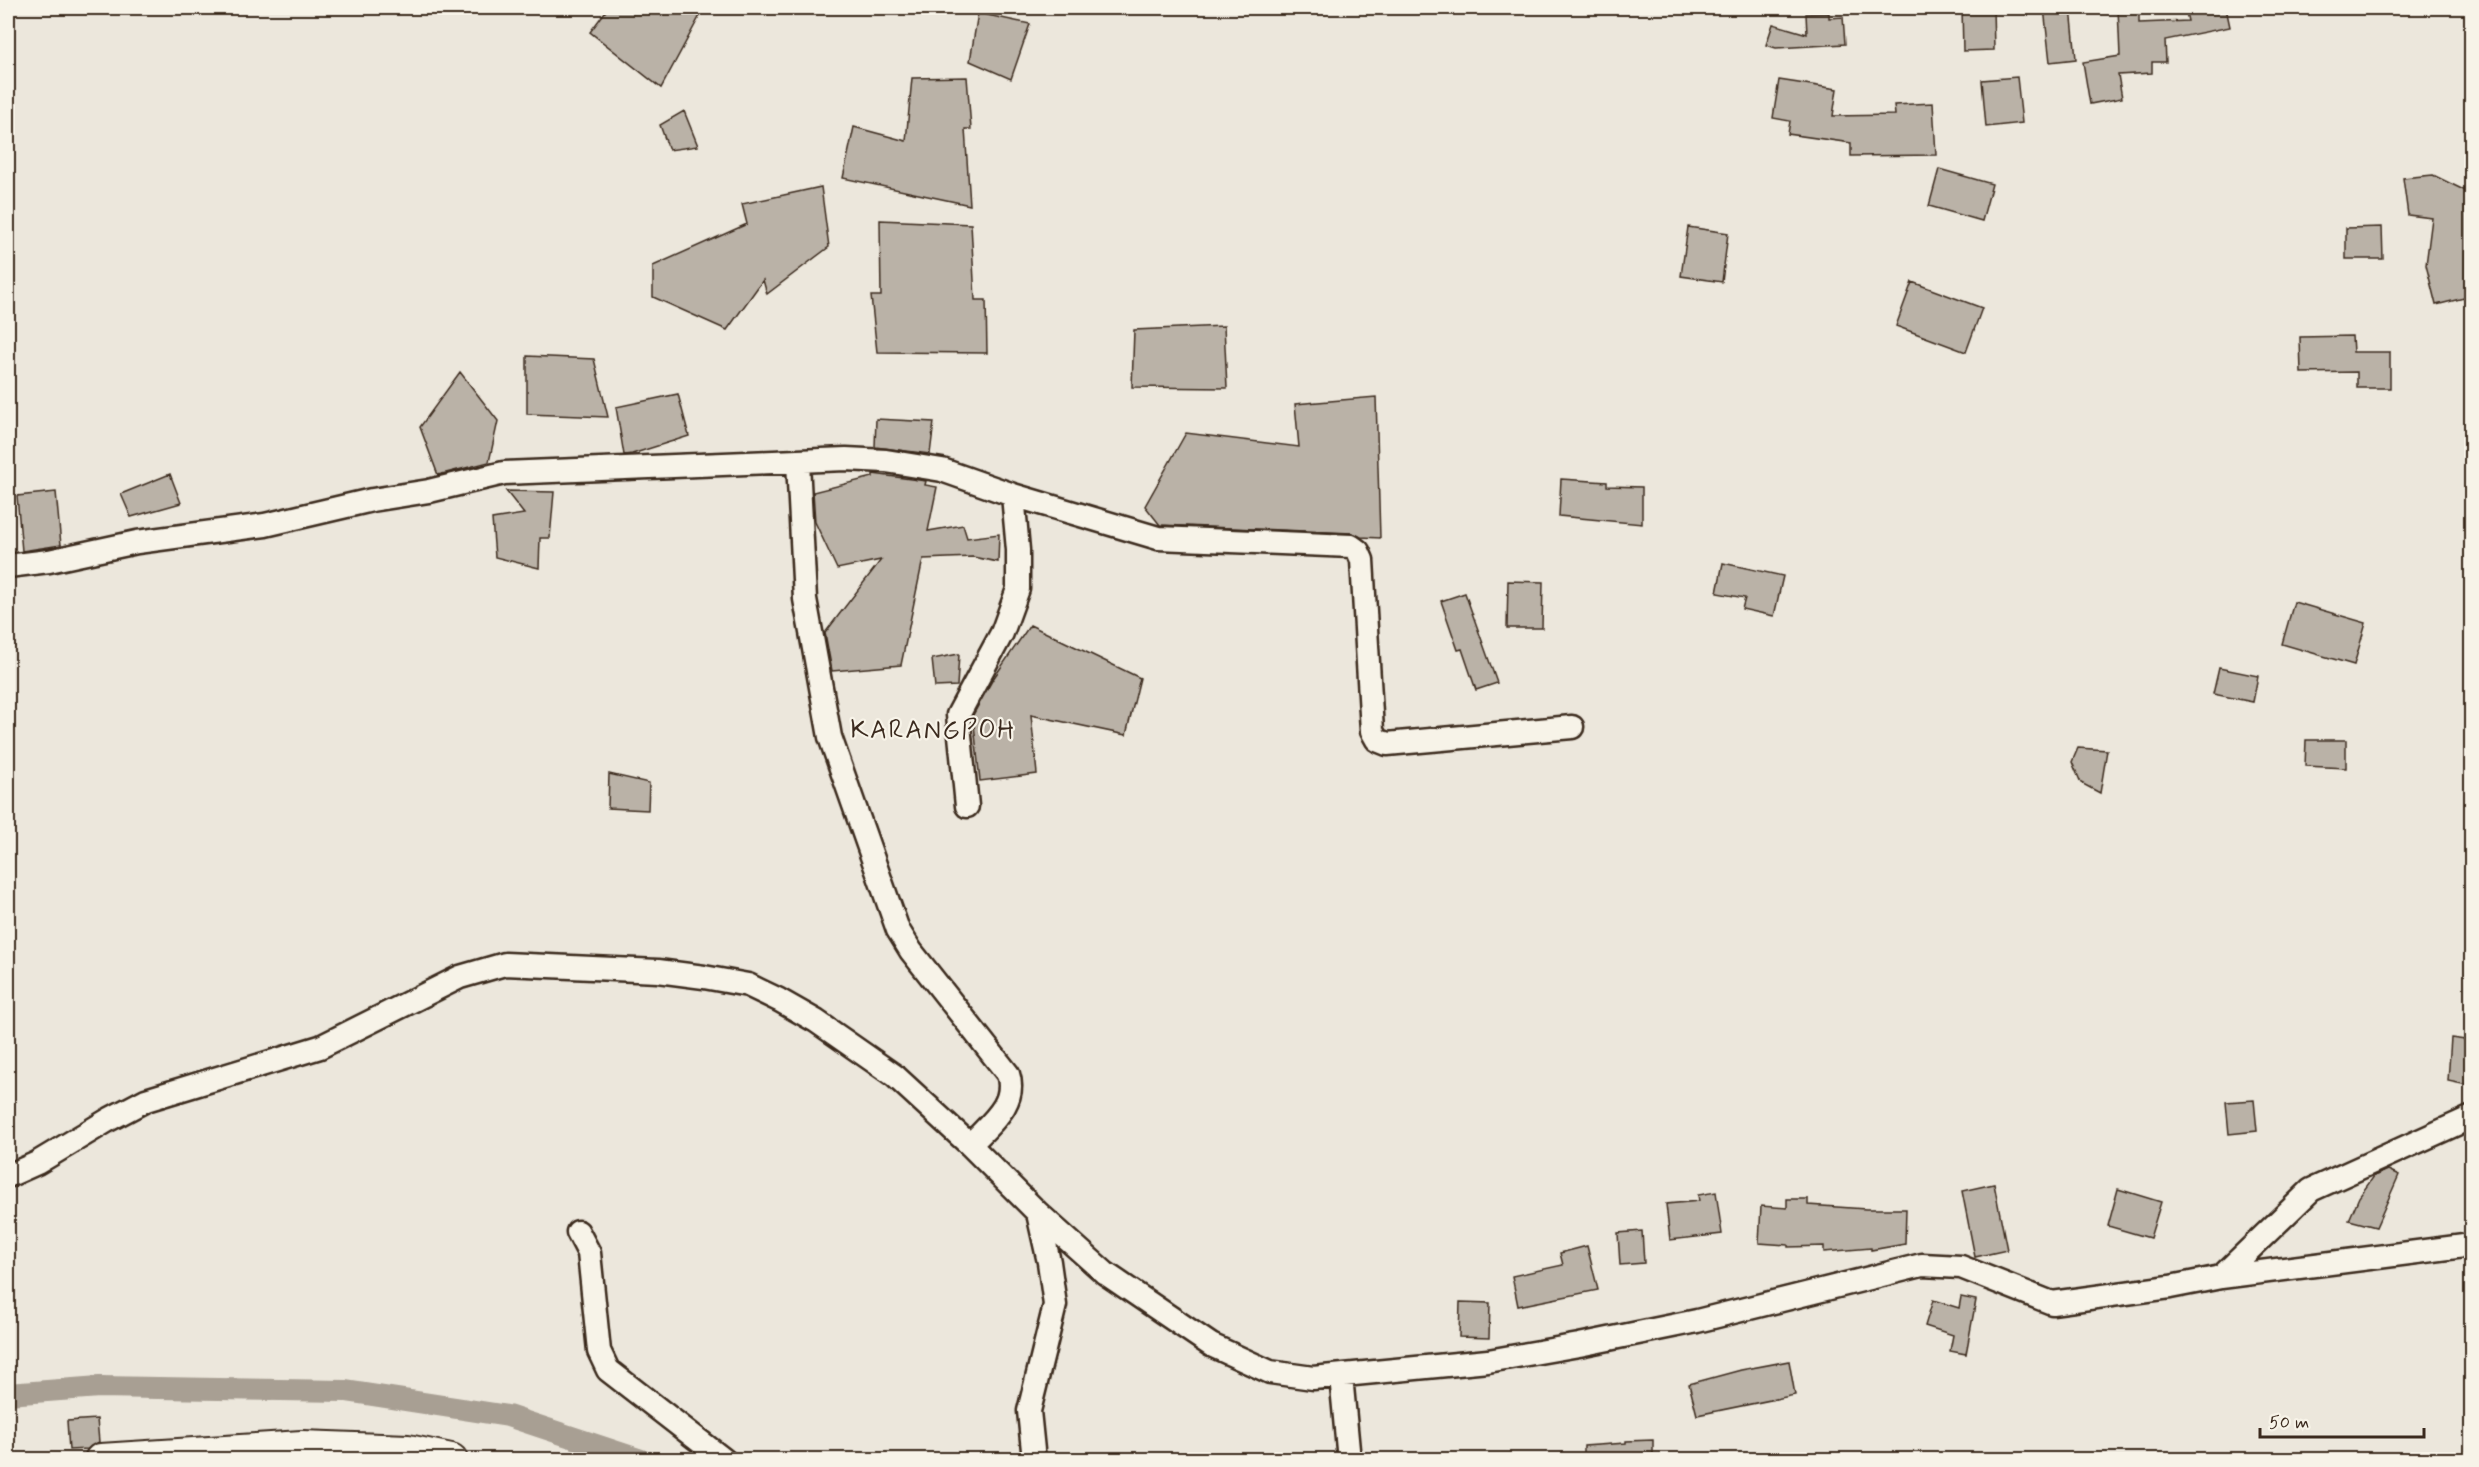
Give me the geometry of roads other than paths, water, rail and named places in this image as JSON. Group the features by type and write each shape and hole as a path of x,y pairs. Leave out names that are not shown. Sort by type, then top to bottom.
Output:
{"main road":[{"path":"101,1460 302,1447 408,1451 452,1460"}],"street":[{"path":"8,566 49,561 137,542 265,525 504,473 846,459 886,461 942,470 1013,495 1158,538 1351,546 1358,551 1362,560 1372,731 1377,740 1387,744 1572,727"},
{"path":"798,462 805,598 830,737 897,930 1008,1074 1010,1081 1008,1103 970,1145"},
{"path":"968,806 958,715 1003,632 1018,589 1018,550 1013,495"},
{"path":"8,1176 37,1163 146,1100 320,1047 460,977 505,964 658,971 748,985 779,1000 816,1022 895,1076 970,1145 1038,1213 1105,1273 1211,1345 1270,1372 1313,1378 1488,1361 1697,1321 1922,1265 1961,1267 2043,1301 2062,1303 2221,1277 2472,1245"},
{"path":"2221,1277 2311,1190 2472,1117"},
{"path":"1034,1460 1029,1411 1055,1305 1049,1262 1038,1213"},
{"path":"578,1232 589,1253 599,1351 604,1364 608,1370 724,1460"},
{"path":"1341,1376 1349,1460"}],"waterway":[{"path":"8,1394 99,1387 346,1391 508,1416 641,1460"}],"district":[{"name":"KARANGPOH","path":"933,729"}]}
